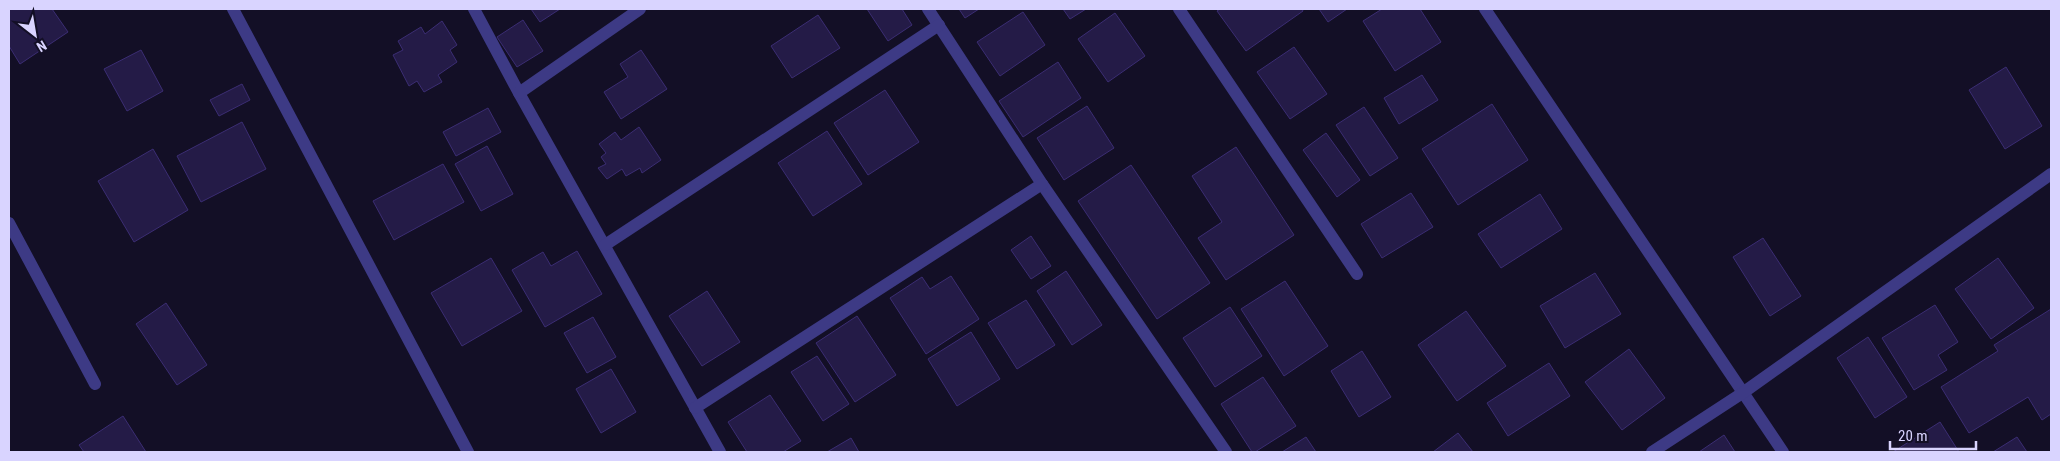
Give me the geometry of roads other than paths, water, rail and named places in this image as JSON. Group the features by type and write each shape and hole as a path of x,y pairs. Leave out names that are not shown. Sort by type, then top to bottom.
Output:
{"street":[{"path":"233,9 468,452"},
{"path":"474,9 720,452"},
{"path":"519,93 640,9"},
{"path":"928,9 1042,184 1226,452"},
{"path":"1179,9 1357,274"},
{"path":"1485,9 1783,452"},
{"path":"605,245 939,26"},
{"path":"1652,452 1744,392 2051,174"},
{"path":"695,408 1042,184"},
{"path":"9,223 95,384"}]}
